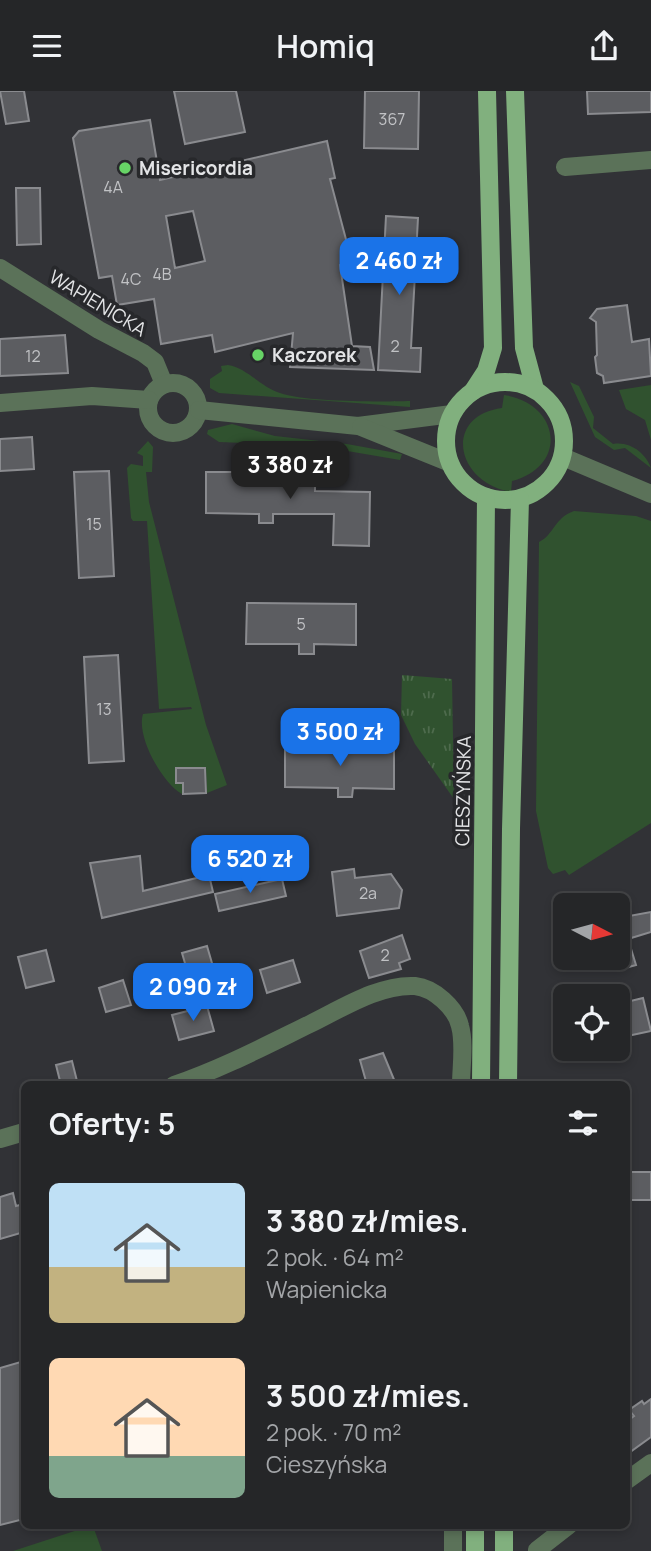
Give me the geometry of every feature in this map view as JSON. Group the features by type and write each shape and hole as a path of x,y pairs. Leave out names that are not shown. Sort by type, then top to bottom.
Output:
{"main road":[{"path":"473,391 504,381 535,389 558,411 565,442 563,457 554,476 539,490 520,499 486,498 459,478 450,463 446,433 452,414 473,391 486,371 493,348 487,91"},
{"path":"515,91 524,348 535,389"},
{"name":"CIESZYŃSKA","path":"481,1081 486,498"},
{"path":"508,1081 511,829 520,499"},
{"path":"475,1529 475,1551"},
{"path":"504,1529 504,1551"}],"street":[{"path":"565,167 651,160"},
{"name":"WAPIENICKA","path":"0,268 99,330 143,353 155,362 164,384"},
{"path":"181,383 189,387 198,401 199,409 192,425 185,431 171,433 159,429 151,420 149,400 164,384 181,383"},
{"path":"0,403 92,396 149,400"},
{"path":"199,409 358,426 452,414"},
{"path":"358,426 450,463"},
{"path":"563,457 651,494"},
{"path":"185,1081 227,1065 363,999 397,987 416,986 431,991 453,1010 460,1026 461,1081"},
{"path":"0,1139 21,1133"},
{"path":"630,1479 651,1463"},
{"path":"453,1529 453,1551"},
{"path":"537,1550 564,1529"}],"green space":[{"path":"228,365 273,390 292,396 344,401 410,401 410,407 219,393 210,388 210,379 222,371 221,366"},
{"path":"570,382 579,386 594,417 593,428 613,444 626,445 637,450 651,468 625,448 614,450 595,437"},
{"path":"651,385 651,440 645,420 626,409 619,390"},
{"path":"504,395 523,400 537,410 546,422 550,435 549,449 543,462 531,473 512,481 511,492 492,486 478,476 468,463 463,449 464,435 471,423 483,413 502,408"},
{"path":"232,424 275,436 347,444 402,454 400,460 318,446 219,442 207,434 208,430"},
{"path":"148,441 153,447 152,472 146,472 149,502 206,725 227,785 207,793 206,767 175,768 175,784 182,784 182,794 174,788 152,758 143,734 143,714 192,709 159,709 147,521 133,521 131,518 127,468 131,464 143,466 143,456 137,453"},
{"path":"574,511 636,516 651,521 651,823 569,875 565,870 553,874 548,868 536,811 539,542 562,518"},
{"path":"402,675 452,679 454,799 415,744 401,715"},
{"path":"81,1529 94,1529 102,1551 13,1551"}],"building":[{"path":"0,91 24,91 29,121 6,124"},
{"path":"174,91 236,91 245,132 185,144"},
{"path":"365,91 419,91 418,149 364,148"},
{"path":"587,91 651,91 651,112 588,114"},
{"path":"150,120 160,180 327,141 335,178 330,179 352,262 340,265 352,346 370,347 374,370 290,367 293,333 215,352 212,335 161,344 154,299 117,305 112,276 99,278 73,138 79,131","holes":["193,211 205,261 175,268 166,216"]},
{"path":"16,188 40,188 41,244 17,245"},
{"path":"386,216 418,218 411,348 421,348 420,372 378,370"},
{"path":"627,305 632,342 649,339 651,376 604,383 603,376 597,373 596,322 590,318 597,309"},
{"path":"65,335 68,373 0,376 0,339"},
{"path":"32,437 34,469 0,471 0,439"},
{"path":"109,471 114,576 79,578 74,472"},
{"path":"206,472 315,472 315,491 370,492 369,546 333,545 334,514 273,514 273,523 259,523 259,514 206,513"},
{"path":"247,603 356,604 356,645 314,644 314,654 299,654 299,644 246,644"},
{"path":"118,655 124,761 89,763 84,657"},
{"path":"285,746 394,747 394,789 353,788 352,797 338,797 338,788 285,787"},
{"path":"176,768 205,768 206,793 183,794 183,783 176,783"},
{"path":"140,856 143,891 209,875 213,892 102,918 90,863"},
{"path":"354,869 355,878 391,874 402,890 399,908 337,916 332,872"},
{"path":"282,879 286,896 219,911 215,894"},
{"path":"651,912 651,932 630,938 630,916"},
{"path":"402,935 410,959 399,963 401,969 369,978 360,951"},
{"path":"207,946 214,970 189,977 182,953"},
{"path":"630,946 636,965 630,967"},
{"path":"46,950 54,981 26,988 18,957"},
{"path":"293,960 300,982 267,993 260,970"},
{"path":"123,980 131,1005 106,1012 99,988"},
{"path":"643,998 651,1031 630,1035 630,1001"},
{"path":"207,1006 214,1031 179,1040 172,1015"},
{"path":"383,1053 395,1081 366,1081 360,1060"},
{"path":"72,1061 77,1081 60,1081 56,1065"},
{"path":"630,1172 651,1172 651,1200 630,1200"},
{"path":"13,1193 16,1206 21,1205 21,1233 0,1239 0,1197"},
{"path":"21,1362 21,1520 0,1525 0,1368"},
{"path":"651,1399 651,1437 630,1452 630,1419 634,1416 630,1409 642,1401 644,1404"}],"place":[{"name":"Misericordia","path":"125,168"},
{"name":"Kaczorek","path":"258,355"}]}
